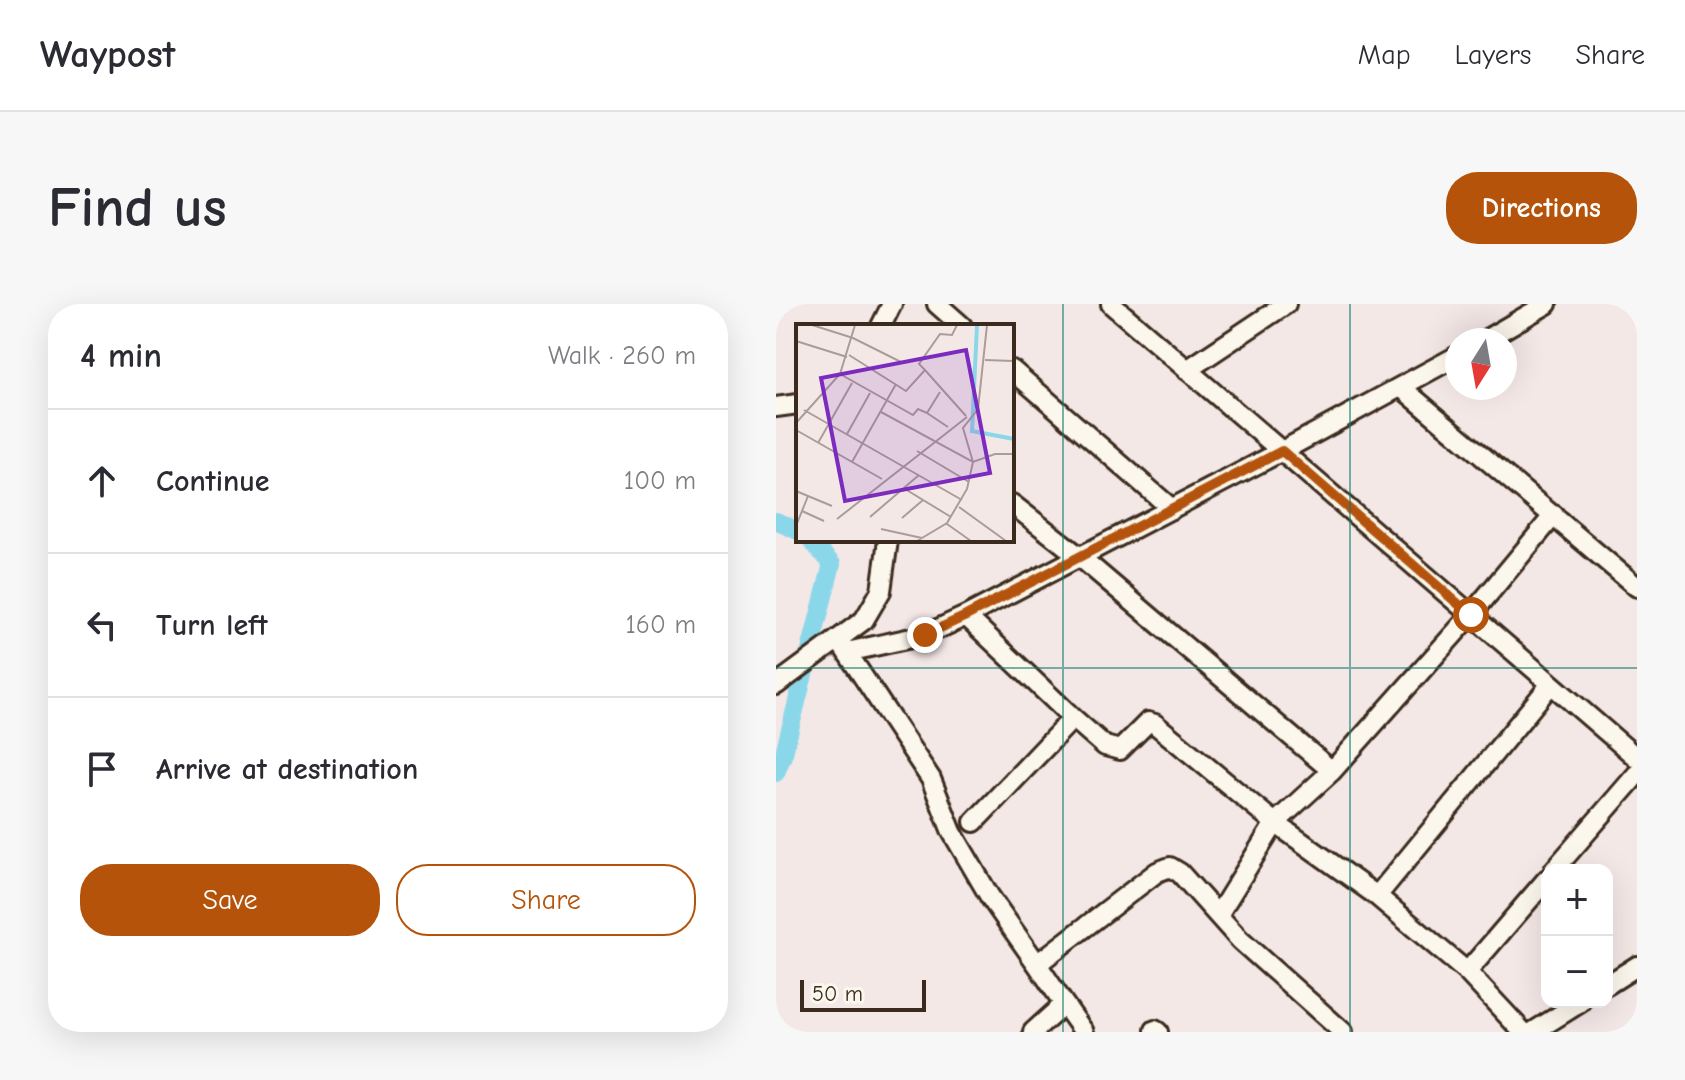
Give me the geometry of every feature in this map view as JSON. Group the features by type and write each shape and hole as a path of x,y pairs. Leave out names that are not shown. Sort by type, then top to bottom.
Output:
{"street":[{"path":"882,324 892,304"},
{"path":"937,304 960,324"},
{"path":"1111,304 1637,758"},
{"path":"1506,328 1547,304"},
{"path":"1187,370 1281,305"},
{"path":"842,645 925,635 966,616 1445,363"},
{"path":"1014,372 1172,509"},
{"path":"1402,388 1637,587"},
{"path":"776,407 796,404"},
{"path":"1014,506 1080,557 1332,771"},
{"path":"1218,915 1275,823 1332,771 1471,615 1554,515"},
{"path":"776,684 842,645 864,620 881,591 888,542"},
{"path":"966,616 1105,746 1120,750 1143,725 1148,722 1155,724 1275,823 1377,896 1467,972 1523,1032"},
{"path":"842,645 931,779 952,832 990,897 1084,1032"},
{"path":"1377,896 1551,684"},
{"path":"974,822 1073,718"},
{"path":"1559,864 1637,774"},
{"path":"1037,964 1157,872 1170,867 1180,873 1240,940 1343,1032"},
{"path":"1467,972 1541,886"},
{"path":"1613,981 1637,966"},
{"path":"1033,1032 1064,1004"},
{"path":"1533,1032 1571,1008"}],"waterway":[{"path":"776,521 796,530"},
{"path":"776,773 784,753 832,564 812,542"}],"route":[{"path":"925,635 1282,451 1471,615"}]}
